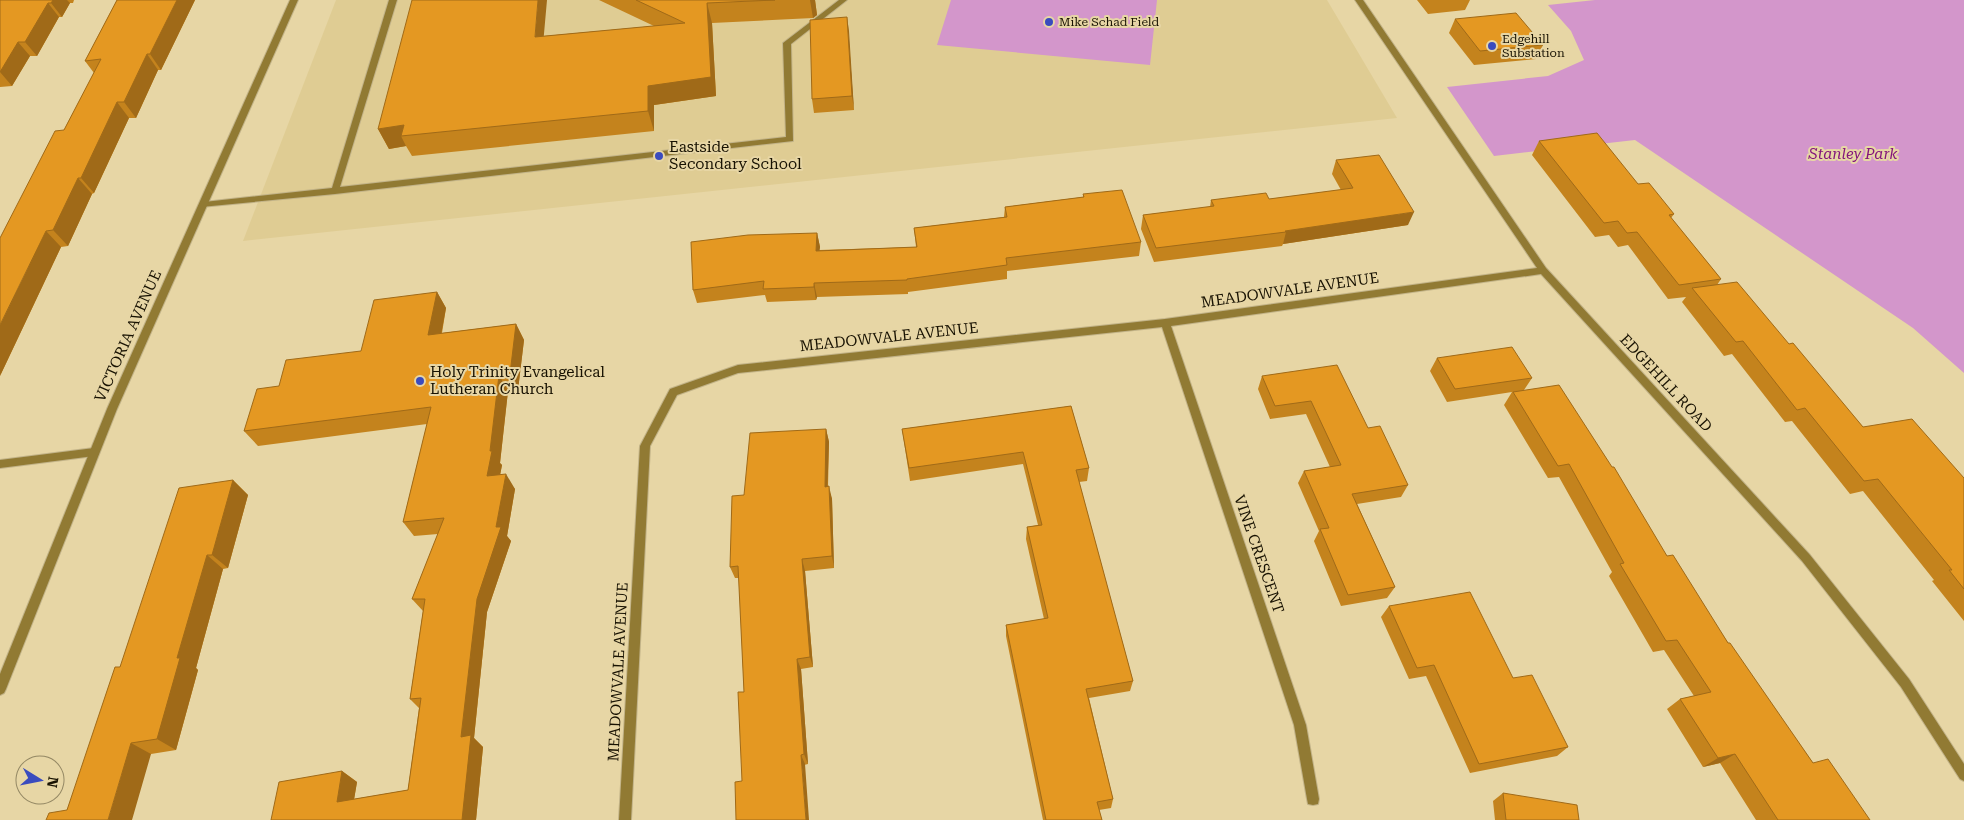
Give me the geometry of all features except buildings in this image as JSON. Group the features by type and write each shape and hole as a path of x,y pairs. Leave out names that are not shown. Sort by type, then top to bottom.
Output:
{"street":[{"name":"VICTORIA AVENUE","path":"0,689 94,452 294,0"},
{"path":"335,190 394,0"},
{"path":"204,205 790,139 787,43 842,0"},
{"name":"EDGEHILL ROAD","path":"1359,0 1543,270 1806,558 1906,682 1964,775"},
{"name":"MEADOWVALE AVENUE","path":"625,820 645,446 673,392 738,369 1165,323 1543,270"},
{"name":"VINE CRESCENT","path":"1165,323 1300,725 1313,799"},
{"path":"0,464 94,452"}],"shaded area":[{"name":"Eastside Secondary School","path":"336,0 1327,0 1397,118 243,241"}],"green space":[{"name":"Mike Schad Field","path":"951,0 1157,0 1150,65 937,45"},
{"name":"Stanley Park","path":"1595,0 1964,0 1964,373 1913,328 1635,140 1494,156 1447,87 1548,76 1584,60 1571,31 1548,5"}],"place":[{"name":"Mike Schad Field","path":"1049,22"},
{"name":"Edgehill Substation","path":"1492,46"},
{"name":"Eastside Secondary School","path":"659,156"},
{"name":"Holy Trinity Evangelical Lutheran Church","path":"420,381"}]}
